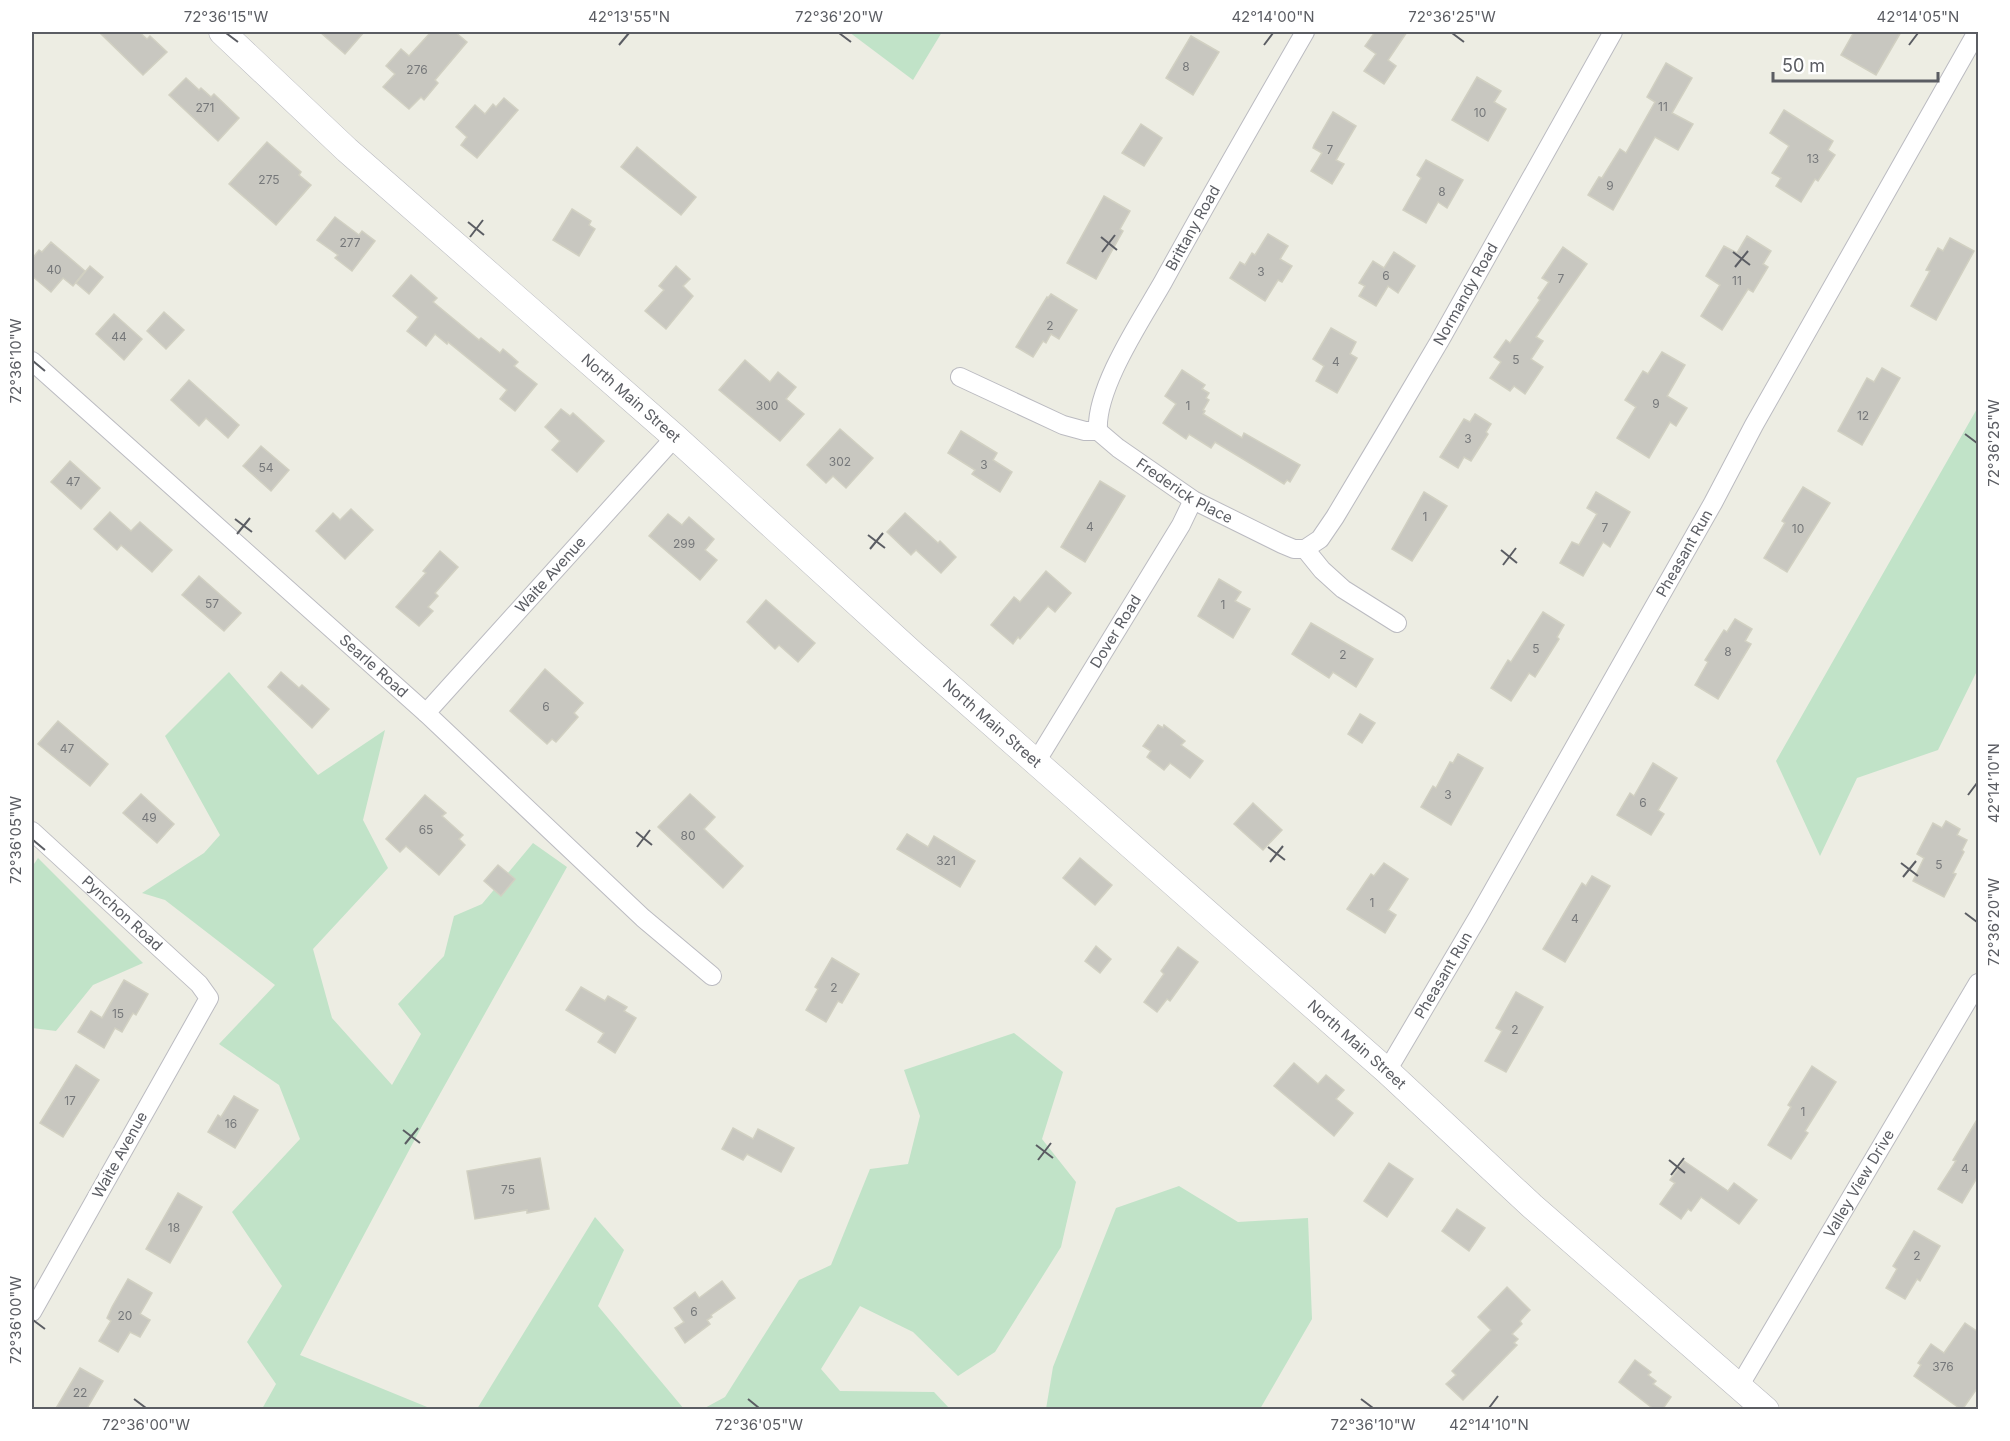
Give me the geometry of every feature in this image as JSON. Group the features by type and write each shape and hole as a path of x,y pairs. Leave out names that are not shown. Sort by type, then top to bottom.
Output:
{"street":[{"name":"North Main Street","path":"222,32 347,150 675,437 913,654 1387,1071 1532,1206 1766,1410"},
{"name":"Brittany Road","path":"1098,431 1097,420 1118,364 1220,178 1305,32"},
{"name":"Normandy Road","path":"1305,549 1320,539 1335,517 1397,414 1613,32"},
{"name":"Pheasant Run","path":"1387,1071 1478,917 1977,32"},
{"name":"Searle Road","path":"32,361 426,714 643,918 712,976"},
{"path":"960,377 1063,425 1085,431 1098,431"},
{"name":"Frederick Place","path":"1098,431 1118,448 1193,500 1282,544 1294,549 1305,549"},
{"name":"Waite Avenue","path":"426,714 675,437"},
{"name":"Dover Road","path":"1036,762 1193,500"},
{"path":"1305,549 1322,570 1343,589 1397,623"},
{"name":"Pynchon Road","path":"32,831 199,984 209,998"},
{"name":"Valley View Drive","path":"1740,1386 1978,983"},
{"name":"Waite Avenue","path":"32,1312 209,998"}],"green space":[{"path":"849,32 942,32 913,80"},
{"path":"1978,407 1978,669 1938,750 1857,778 1820,856 1776,761"},
{"path":"229,672 318,775 385,730 363,820 388,868 313,949 332,1018 392,1085 421,1034 398,1004 444,956 454,916 482,904 533,843 567,867 422,1126 300,1355 432,1409 262,1409 276,1384 247,1342 282,1286 232,1212 300,1139 279,1085 219,1044 275,985 165,900 142,893 204,853 220,835 165,736"},
{"path":"38,858 143,963 93,985 56,1031 32,1028 32,867"},
{"path":"1014,1033 1063,1072 1042,1139 1076,1182 1061,1247 995,1352 958,1376 913,1332 860,1306 821,1369 840,1391 934,1392 950,1409 703,1409 725,1397 799,1280 831,1265 870,1169 908,1164 920,1116 904,1070"},
{"path":"1179,1186 1238,1222 1308,1218 1312,1319 1260,1409 1046,1409 1053,1367 1116,1208"},
{"path":"595,1217 624,1250 598,1306 684,1409 477,1409"}],"building":[{"path":"99,32 139,32 147,39 150,36 167,52 143,75"},
{"path":"320,32 364,32 345,54"},
{"path":"431,32 455,32 467,42 435,80 438,83 424,100 421,97 409,109 383,87 395,74 386,66 401,49 409,56"},
{"path":"1375,32 1407,32 1388,60 1396,66 1384,84 1364,71 1376,54 1365,46"},
{"path":"1854,32 1901,32 1876,75 1841,55"},
{"path":"1191,36 1219,52 1193,95 1166,78"},
{"path":"1666,63 1692,78 1672,113 1693,124 1678,150 1655,137 1613,210 1588,195 1620,149 1626,153 1655,102 1647,97"},
{"path":"1477,77 1501,91 1494,102 1506,109 1488,141 1452,120"},
{"path":"186,78 211,97 214,94 239,118 218,141 169,95"},
{"path":"504,98 518,110 477,158 461,145 467,137 456,127 475,105 485,114 493,104 496,107"},
{"path":"1784,110 1833,141 1828,150 1835,155 1818,181 1815,179 1801,202 1776,186 1781,178 1772,173 1789,146 1770,133"},
{"path":"1333,112 1356,126 1336,160 1344,164 1332,184 1311,171 1322,153 1313,148 1314,145"},
{"path":"1141,124 1162,138 1144,166 1122,153"},
{"path":"267,142 301,172 299,175 311,185 276,225 229,184"},
{"path":"637,147 696,197 681,215 621,167"},
{"path":"1426,160 1463,180 1447,208 1438,202 1426,223 1403,210 1421,178 1417,175"},
{"path":"1104,196 1130,211 1120,229 1123,231 1096,279 1067,263"},
{"path":"572,209 591,221 589,225 595,229 579,256 553,240"},
{"path":"335,217 359,235 362,231 375,241 352,271 335,258 338,255 317,240"},
{"path":"1268,234 1288,246 1280,259 1292,266 1282,282 1278,280 1265,301 1230,278 1240,262 1245,265 1252,253 1255,255"},
{"path":"1747,236 1771,251 1763,264 1768,267 1753,292 1748,289 1722,330 1701,316 1720,285 1706,276 1724,246 1737,253"},
{"path":"1950,238 1974,251 1936,320 1911,306 1930,271 1926,270 1938,248 1943,251"},
{"path":"51,242 85,271 73,286 63,278 51,292 32,276 32,259 39,250 42,252"},
{"path":"1563,247 1587,264 1536,337 1543,341 1531,359 1543,367 1525,394 1514,386 1510,391 1490,378 1501,362 1494,357 1506,340 1510,343 1540,300 1538,298 1549,282 1542,278"},
{"path":"1394,252 1415,266 1398,293 1388,286 1376,306 1359,296 1365,286 1359,283 1373,261 1384,268"},
{"path":"90,266 103,277 89,294 76,283"},
{"path":"676,266 690,279 683,286 693,296 666,329 645,311 664,290 659,286"},
{"path":"411,275 437,298 433,302 479,340 481,338 500,353 503,349 518,362 514,366 537,384 515,411 500,399 507,390 448,342 447,344 435,334 426,346 407,331 418,317 393,296"},
{"path":"1051,294 1077,310 1059,339 1051,334 1046,343 1043,341 1033,357 1016,347"},
{"path":"164,312 184,330 166,349 147,331"},
{"path":"114,314 142,339 124,360 96,334"},
{"path":"1331,328 1356,342 1350,354 1357,358 1337,393 1316,381 1324,366 1313,359"},
{"path":"1662,352 1685,365 1667,396 1687,408 1676,426 1670,422 1649,458 1617,438 1636,407 1625,400 1643,371 1648,374"},
{"path":"745,360 770,382 778,372 796,387 786,399 804,414 780,441 719,390"},
{"path":"1882,368 1900,378 1862,445 1838,431 1867,378 1874,382"},
{"path":"1182,370 1205,385 1202,389 1209,393 1206,398 1209,400 1203,414 1242,438 1244,433 1300,465 1290,482 1287,480 1284,484 1215,442 1211,448 1189,434 1186,439 1163,423 1176,404 1165,396"},
{"path":"189,380 239,425 228,438 206,418 199,426 171,400"},
{"path":"561,409 570,416 573,413 604,441 577,472 552,450 560,441 545,427"},
{"path":"1475,414 1491,424 1486,432 1488,434 1471,461 1464,457 1458,468 1440,457 1464,419 1470,422"},
{"path":"840,429 873,458 846,488 833,476 826,483 807,465"},
{"path":"961,431 997,453 993,460 1012,472 1000,492 972,474 975,470 948,453"},
{"path":"261,446 289,470 271,491 243,466"},
{"path":"70,461 100,488 81,509 51,482"},
{"path":"1100,481 1125,496 1085,562 1061,547"},
{"path":"1803,487 1830,503 1787,572 1764,558 1785,523 1782,521"},
{"path":"1424,492 1447,506 1412,561 1392,549"},
{"path":"1596,492 1630,512 1610,547 1603,542 1583,576 1560,563 1572,542 1579,545 1597,514 1587,508"},
{"path":"351,509 373,530 345,559 316,531 333,513 340,520"},
{"path":"110,512 131,531 140,522 172,550 152,572 121,545 117,550 94,529"},
{"path":"905,513 956,557 941,573 916,550 911,555 887,532"},
{"path":"668,514 682,525 689,517 714,539 705,550 717,560 700,580 649,536"},
{"path":"440,551 458,567 435,593 438,596 428,607 433,611 419,626 396,607 426,573 423,571"},
{"path":"1046,571 1071,593 1055,612 1048,606 1013,644 991,625 1014,597 1020,602"},
{"path":"199,576 241,613 224,631 182,595"},
{"path":"1219,579 1241,592 1235,601 1250,609 1233,638 1198,616"},
{"path":"766,600 815,643 798,662 779,645 775,649 747,622"},
{"path":"1543,612 1564,625 1557,637 1559,639 1535,677 1529,673 1511,701 1491,688 1508,660 1511,662"},
{"path":"1735,619 1752,629 1745,641 1751,644 1718,699 1695,685 1708,662 1705,660 1724,630 1727,632"},
{"path":"1311,623 1373,659 1356,687 1333,672 1329,678 1292,654"},
{"path":"545,669 583,703 574,713 578,717 556,742 552,739 547,744 510,711"},
{"path":"281,672 299,688 302,685 329,709 312,728 268,687"},
{"path":"1360,714 1375,723 1362,743 1348,734"},
{"path":"58,721 108,764 90,786 38,744"},
{"path":"1158,725 1163,728 1164,725 1185,741 1181,745 1203,761 1190,778 1170,763 1164,770 1147,757 1151,751 1143,746"},
{"path":"1458,754 1483,768 1451,825 1421,807 1433,786 1436,788 1450,762 1453,763"},
{"path":"1653,763 1677,778 1658,810 1664,814 1651,835 1617,815 1630,793 1634,796"},
{"path":"141,794 174,824 157,843 123,813"},
{"path":"690,794 715,817 704,829 743,866 723,888 658,827"},
{"path":"425,795 446,813 442,816 463,835 459,839 465,845 439,875 406,846 400,852 386,839"},
{"path":"1253,803 1282,830 1263,850 1234,824"},
{"path":"1946,821 1960,829 1957,835 1967,840 1962,850 1964,852 1953,873 1956,874 1944,897 1913,881 1924,858 1917,854 1933,823 1942,828"},
{"path":"907,834 928,847 934,836 975,861 960,887 897,849"},
{"path":"1080,858 1112,885 1095,905 1063,878"},
{"path":"1384,863 1408,879 1388,910 1396,915 1385,933 1347,909 1371,874 1374,876"},
{"path":"498,865 515,879 501,896 484,881"},
{"path":"1592,876 1610,886 1565,962 1543,949 1582,883 1586,886"},
{"path":"1096,946 1111,959 1100,973 1085,961"},
{"path":"1178,947 1198,962 1170,1001 1167,999 1157,1012 1144,1002 1164,974 1161,971"},
{"path":"832,958 859,974 842,1003 838,1001 826,1022 806,1010 818,989 815,987"},
{"path":"124,980 148,994 136,1015 133,1013 122,1032 115,1028 104,1048 78,1032 91,1011 102,1018"},
{"path":"581,987 605,1001 608,996 627,1007 624,1011 636,1018 615,1053 598,1042 604,1033 566,1010"},
{"path":"1516,992 1543,1007 1506,1072 1485,1061 1502,1031 1496,1028"},
{"path":"1294,1063 1318,1084 1326,1075 1344,1090 1336,1099 1353,1113 1334,1136 1274,1086"},
{"path":"76,1065 99,1080 63,1137 40,1123"},
{"path":"1812,1066 1836,1082 1805,1131 1808,1133 1791,1159 1768,1145 1791,1107 1788,1105"},
{"path":"234,1096 258,1110 235,1148 208,1132 218,1115 221,1117"},
{"path":"1978,1118 1978,1176 1962,1203 1938,1189 1956,1161 1953,1160"},
{"path":"733,1128 753,1139 758,1129 794,1148 781,1172 747,1154 743,1160 722,1149"},
{"path":"540,1158 549,1209 527,1213 527,1210 475,1219 467,1171"},
{"path":"1684,1161 1728,1191 1734,1183 1757,1200 1739,1224 1701,1197 1691,1211 1688,1209 1681,1219 1660,1204 1675,1183 1670,1180"},
{"path":"1389,1163 1413,1179 1387,1217 1364,1201"},
{"path":"178,1193 202,1207 170,1263 146,1249"},
{"path":"1457,1209 1485,1228 1469,1251 1442,1231"},
{"path":"1914,1231 1940,1246 1920,1281 1917,1279 1905,1299 1886,1288 1897,1269 1893,1266"},
{"path":"128,1279 152,1293 140,1314 150,1320 140,1337 130,1332 118,1352 99,1341 111,1321 107,1318 112,1307"},
{"path":"722,1281 735,1298 711,1315 712,1317 707,1320 710,1324 685,1343 675,1328 684,1322 674,1308 695,1292 699,1298"},
{"path":"1507,1287 1530,1310 1520,1321 1522,1324 1512,1334 1518,1339 1514,1343 1517,1345 1463,1400 1446,1384 1456,1375 1452,1371 1491,1330 1478,1317"},
{"path":"1965,1323 1978,1332 1978,1387 1962,1410 1914,1376 1921,1365 1918,1363 1931,1344 1944,1353"},
{"path":"1635,1360 1651,1372 1648,1375 1656,1381 1653,1384 1671,1397 1662,1410 1655,1410 1619,1382"},
{"path":"80,1368 103,1381 86,1410 55,1410"}]}
